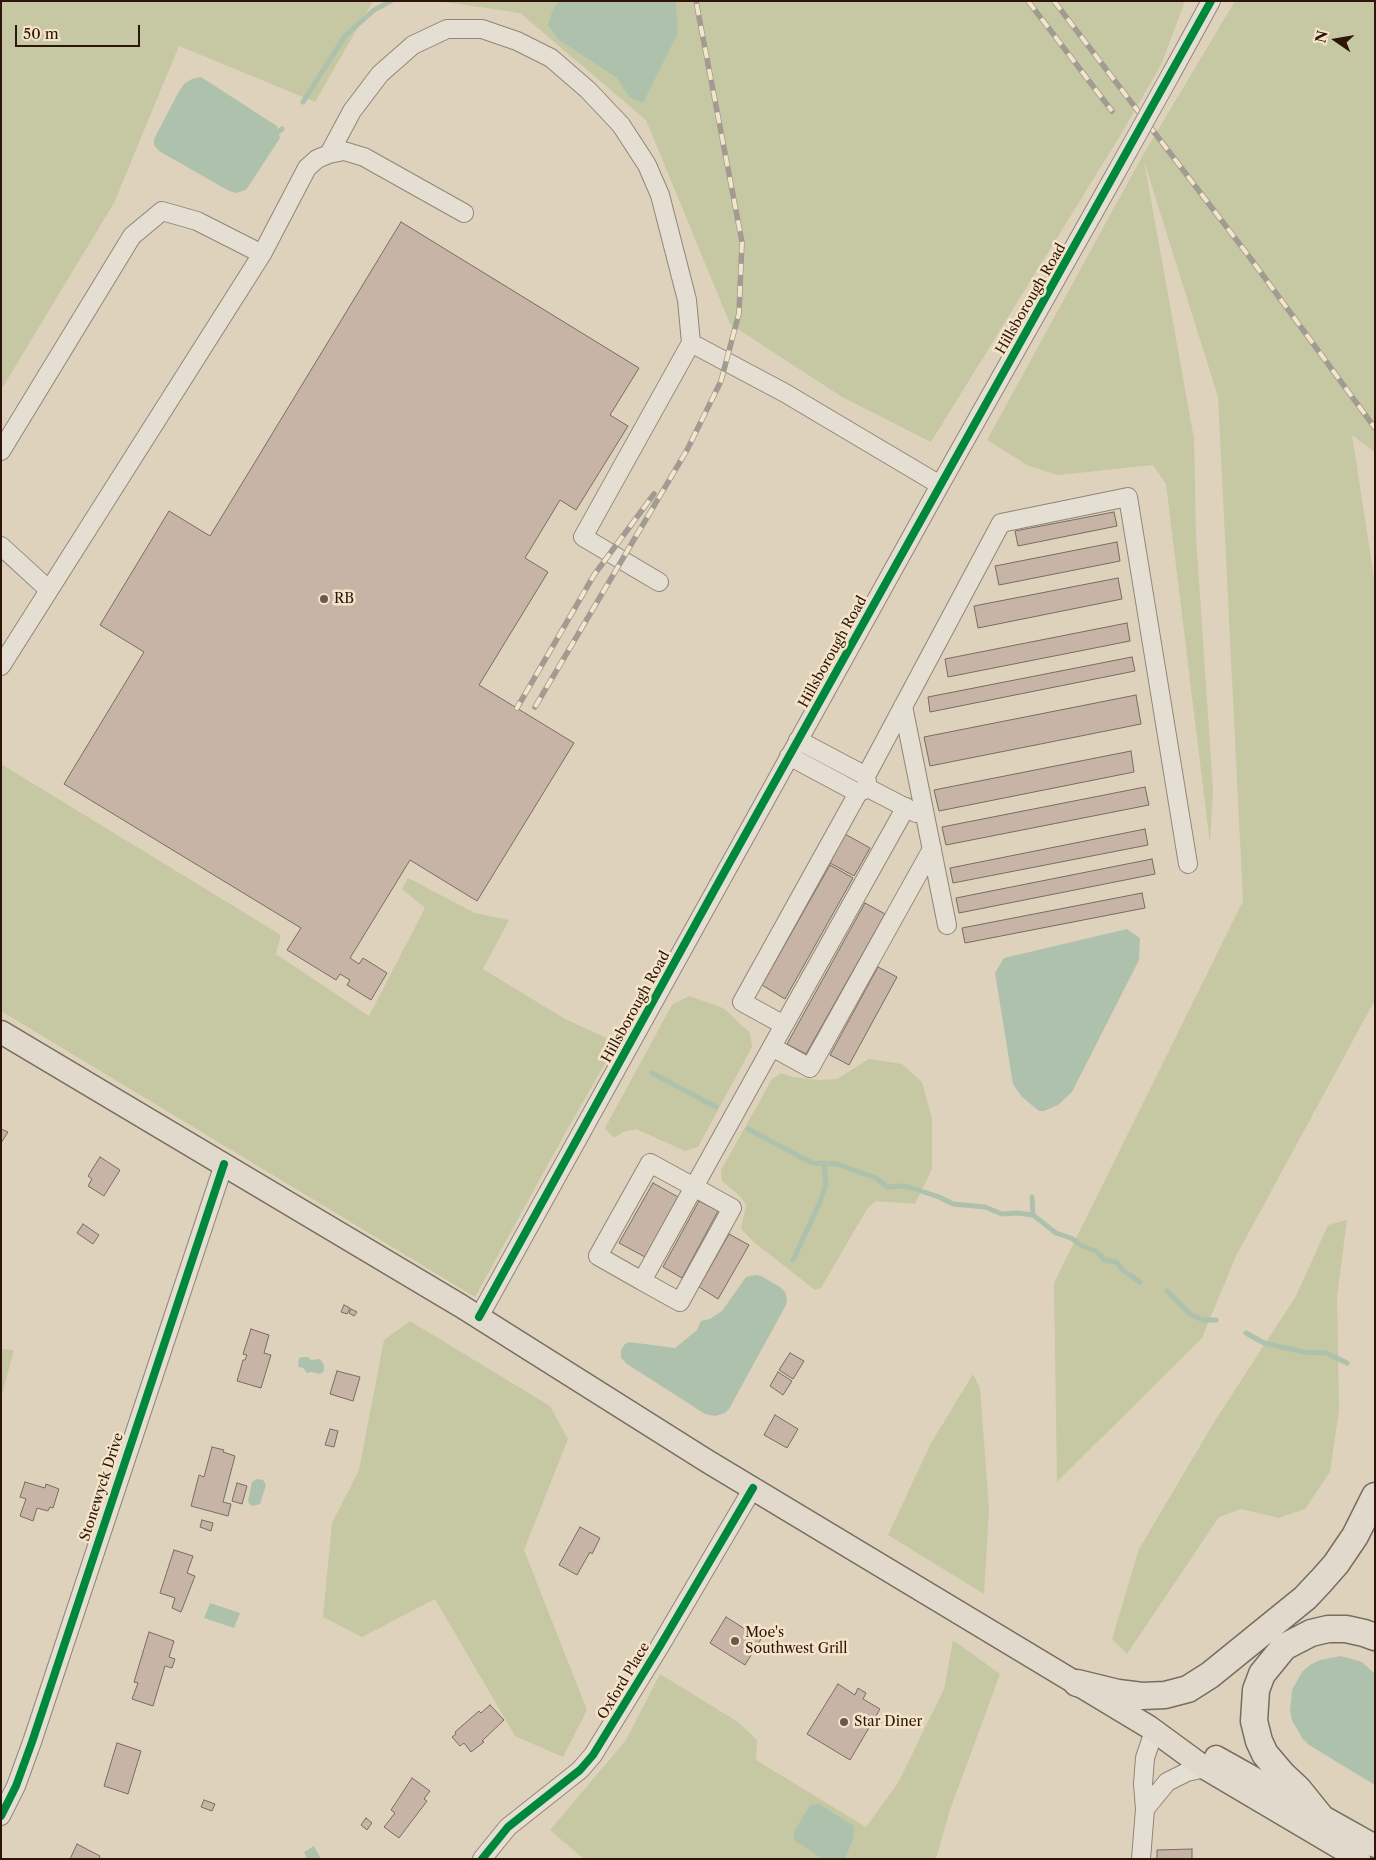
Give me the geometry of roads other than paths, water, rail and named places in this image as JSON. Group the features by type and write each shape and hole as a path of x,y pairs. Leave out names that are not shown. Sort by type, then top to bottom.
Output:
{"highway":[{"path":"1077,1682 1118,1693 1142,1696 1166,1695 1188,1689 1210,1676 1305,1598 1321,1581 1336,1564 1355,1536 1375,1496"},
{"path":"1319,1815 1298,1789 1265,1754 1259,1741 1254,1721 1256,1690 1262,1674 1284,1647 1312,1632 1328,1629 1346,1629 1375,1637"}],"main road":[{"path":"1,1032 479,1317 618,1406 752,1488 1077,1682 1152,1729 1205,1768 1359,1859"},
{"path":"1152,1729 1205,1752 1375,1846"}],"street":[{"name":"Hillsborough Road","path":"479,1317 789,756 1211,1"},
{"path":"329,154 352,111 380,74 413,45 447,30 482,29 517,41 551,58 588,90 620,125 647,165 660,196 687,300 691,343 583,537 659,582"},
{"path":"1,666 262,254 307,168 317,159 344,151 364,157 464,213"},
{"path":"1,451 132,236 162,211 197,221 262,254"},
{"path":"691,343 785,393 940,485"},
{"path":"784,1025 742,1002 864,786 903,706 1001,523 1128,497 1188,864"},
{"path":"1,546 49,590"},
{"path":"903,706 947,925"},
{"path":"798,740 864,786"},
{"path":"789,756 864,786 926,818"},
{"path":"642,1281 906,807"},
{"path":"772,1047 810,1068 932,849"},
{"path":"650,1163 694,1187 732,1208 680,1302 598,1256 650,1163"},
{"name":"Stonewyck Drive","path":"1,1816 16,1786 32,1742 224,1164"},
{"name":"Oxford Place","path":"482,1859 508,1827 580,1770 592,1755 660,1646 752,1488"},
{"path":"1141,1859 1145,1809 1142,1784 1145,1758 1152,1729"},
{"path":"1145,1809 1166,1782 1182,1774 1205,1768"}],"waterway":[{"path":"303,102 345,36 374,10 391,1"},
{"path":"274,135 282,129"},
{"path":"652,1073 716,1107"},
{"path":"748,1129 812,1163 837,1164 876,1178 887,1187 901,1186 912,1188 953,1204 985,1207 1002,1214 1033,1215 1056,1233 1071,1238 1082,1246 1096,1251 1105,1260 1116,1262 1124,1271 1140,1282"},
{"path":"793,1260 820,1202 826,1183 824,1163"},
{"path":"1032,1197 1033,1215"},
{"path":"1167,1291 1191,1315 1203,1320 1216,1320"},
{"path":"1246,1333 1264,1343 1304,1352 1326,1353 1347,1363"}],"railway":[{"path":"535,707 687,450 721,381 739,313 742,242 696,1"},
{"path":"1028,1 1112,111"},
{"path":"1054,1 1251,259 1375,428"},
{"path":"520,702 517,708 594,575 654,494"}],"place":[{"name":"RB","path":"324,599"},
{"name":"Moe's Southwest Grill","path":"735,1641"},
{"name":"Star Diner","path":"844,1722"}]}
